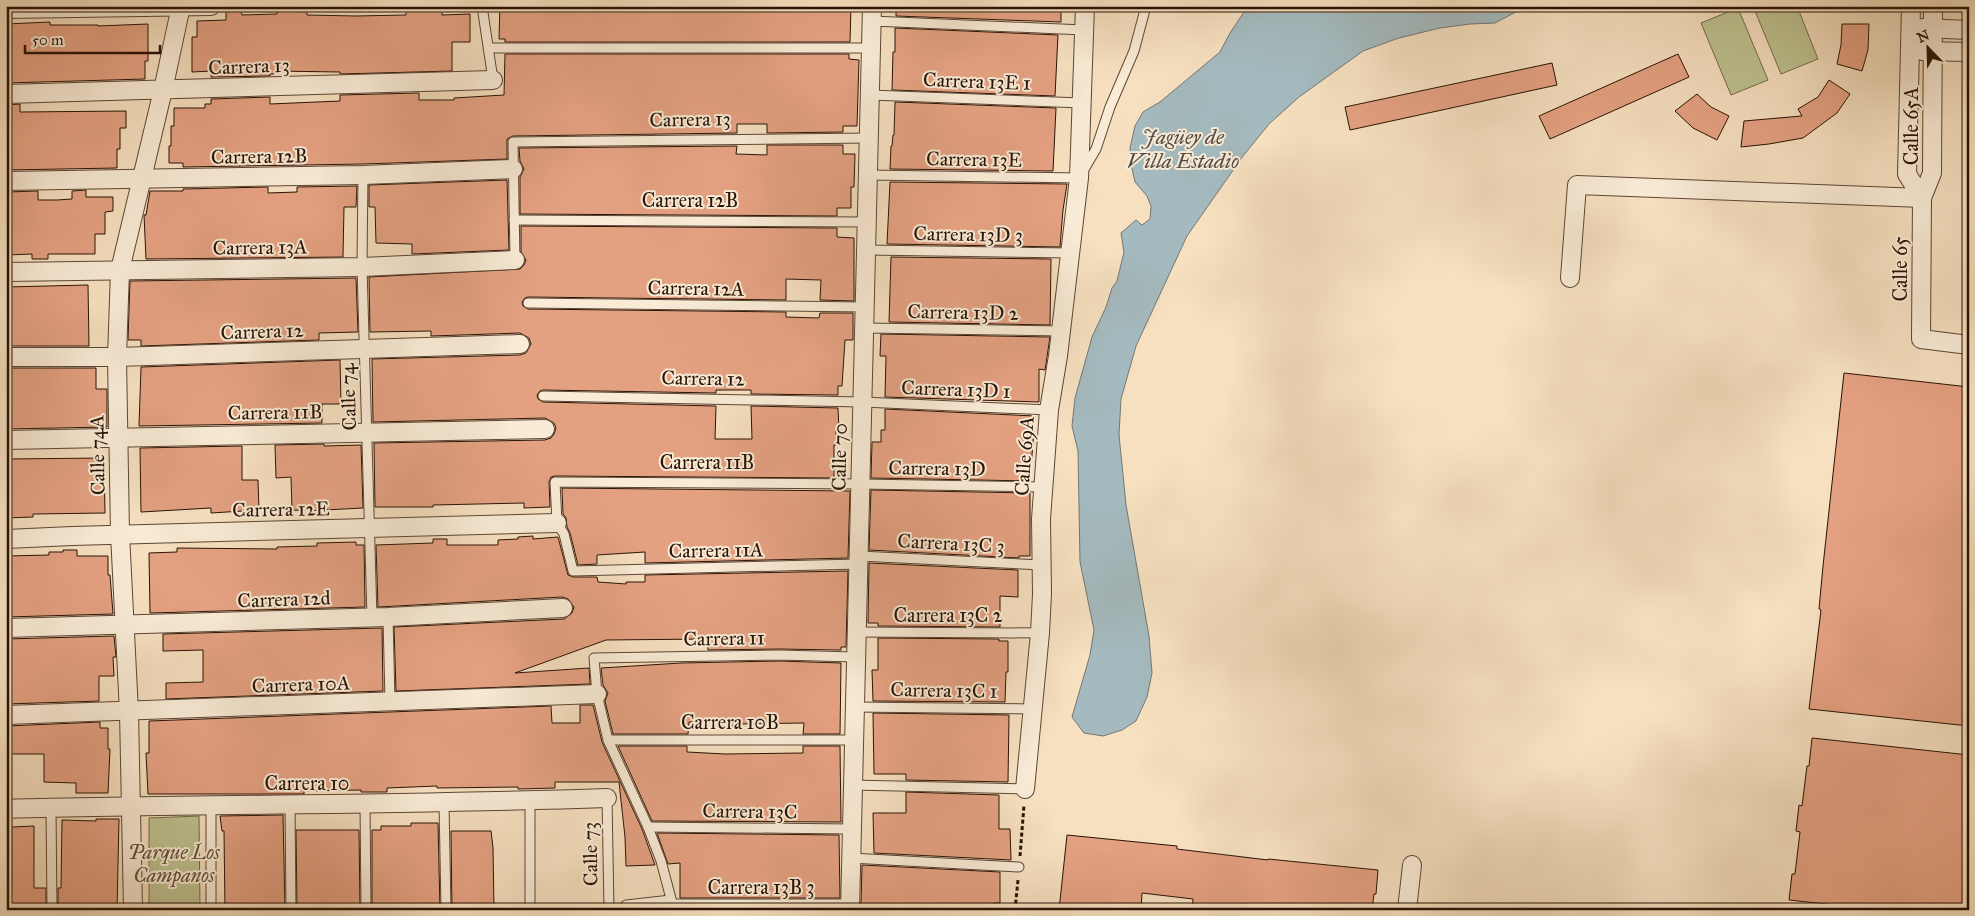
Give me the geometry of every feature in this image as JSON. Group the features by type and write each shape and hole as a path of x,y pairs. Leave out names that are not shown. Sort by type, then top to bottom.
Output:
{"street":[{"path":"6,9 211,6"},
{"name":"Calle 69A","path":"1025,790 1040,633 1042,488 1049,410 1061,331 1079,178 1085,6"},
{"name":"Calle 65A","path":"1912,6 1907,174 1922,198"},
{"name":"Calle 65A","path":"1922,198 1932,173 1933,6"},
{"name":"Calle 74A","path":"133,910 132,806 120,534 118,437 120,270 181,7"},
{"name":"Calle 70","path":"850,907 872,14"},
{"path":"1911,28 1969,30"},
{"path":"1911,50 1969,52"},
{"name":"Carrera 13","path":"6,94 493,80"},
{"name":"Carrera 12B","path":"6,181 363,175 513,169"},
{"path":"1570,278 1578,185 1922,198"},
{"name":"Calle 65","path":"1922,198 1921,339 1969,345"},
{"name":"Carrera 13A","path":"6,272 362,267 514,260"},
{"name":"Carrera 12","path":"6,358 118,358 520,344"},
{"name":"Carrera 11B","path":"6,440 367,431 545,429"},
{"name":"Carrera 12E","path":"6,540 120,534 557,524"},
{"name":"Carrera 12d","path":"6,628 380,617 563,608"},
{"name":"Carrera 10A","path":"6,715 597,694"},
{"name":"Carrera 10","path":"6,809 211,804 444,803 607,798"},
{"path":"1406,910 1412,865"}],"lane":[{"path":"482,6 493,80"},
{"path":"1079,178 1096,149 1110,107 1134,51 1146,6"},
{"path":"872,14 1084,30"},
{"path":"489,48 871,48"},
{"name":"Carrera 13E 1","path":"870,95 1082,103"},
{"name":"Carrera 13","path":"513,169 513,142 869,138"},
{"path":"513,169 514,260"},
{"name":"Carrera 13E","path":"868,174 1079,178"},
{"name":"Calle 74","path":"363,175 362,267 368,528 390,702"},
{"name":"Carrera 12B","path":"514,220 867,222"},
{"name":"Carrera 13D 3","path":"866,250 1070,253"},
{"name":"Carrera 12A","path":"528,303 864,307"},
{"name":"Carrera 13D 2","path":"864,328 1061,331"},
{"name":"Carrera 12","path":"543,396 862,402"},
{"name":"Carrera 13D 1","path":"862,402 1049,410"},
{"name":"Carrera 11B","path":"557,524 555,482 860,484"},
{"name":"Carrera 13D","path":"860,484 1042,488"},
{"name":"Carrera 11A","path":"557,524 564,534 573,570 859,560"},
{"name":"Carrera 13C 3","path":"859,560 1042,565"},
{"name":"Carrera 13C 2","path":"856,632 1040,633"},
{"name":"Carrera 11","path":"597,694 594,658 779,655 855,657"},
{"path":"597,694 608,740 662,861 672,905"},
{"name":"Carrera 13C 1","path":"854,707 1034,709"},
{"name":"Carrera 10B","path":"608,740 854,740"},
{"path":"852,785 1025,790"},
{"name":"Calle 73","path":"607,798 609,910"},
{"path":"530,800 530,910"},
{"path":"444,803 446,910"},
{"path":"211,804 211,910"},
{"path":"290,804 291,910"},
{"path":"364,804 366,910"},
{"path":"51,808 52,910"},
{"name":"Carrera 13C","path":"648,827 851,829"},
{"path":"850,858 1019,867"},
{"name":"Carrera 13B 3","path":"626,905 850,907"}],"path":[{"path":"1015,910 1025,790"}],"green space":[{"path":"1753,6 1797,6 1818,59 1781,74"},
{"path":"1738,8 1768,80 1731,95 1701,23"},
{"name":"Parque Los Campanos","path":"199,816 200,910 149,910 149,818"}],"water":[{"name":"Jagüey de Villa Estadio","path":"1248,6 1527,6 1495,23 1440,28 1399,38 1363,51 1299,97 1269,124 1243,156 1187,236 1136,346 1121,399 1119,435 1126,505 1149,636 1152,673 1147,697 1136,721 1122,730 1103,736 1084,733 1072,717 1090,655 1094,630 1080,562 1078,451 1072,426 1075,398 1092,337 1106,307 1112,288 1117,281 1124,252 1121,233 1136,220 1142,225 1150,219 1151,206 1147,196 1135,182 1130,148 1135,126 1143,112 1160,102 1220,52"}],"building":[{"path":"500,6 693,8 693,6 851,6 850,42 505,42 505,39 499,39"},
{"path":"896,6 1061,6 1061,22 896,16"},
{"path":"442,9 442,15 470,14 470,42 452,42 452,71 340,74 340,72 274,71 274,74 270,74 270,76 211,77 211,71 192,72 192,37 197,37 197,21 226,20 226,12 241,11 242,15 277,14 277,11 292,11 307,12 307,15 356,16 406,15 406,10"},
{"path":"50,22 50,25 98,26 148,24 148,61 145,61 145,79 6,83 6,24"},
{"path":"1842,24 1869,24 1868,50 1862,71 1837,64 1841,45"},
{"path":"895,28 1058,35 1055,96 892,90"},
{"path":"505,54 849,54 849,59 859,60 857,126 843,126 843,132 767,133 767,124 737,124 737,133 513,136 507,139 507,159 183,167 183,163 169,163 171,126 174,126 174,108 205,108 205,104 211,104 211,99 270,97 270,104 340,101 340,95 419,93 419,100 454,100 454,98 504,95"},
{"path":"1678,54 1689,77 1550,139 1539,116"},
{"path":"1552,63 1557,85 1350,130 1345,107"},
{"path":"1829,80 1850,94 1837,113 1803,138 1741,147 1744,121 1802,116 1798,109 1818,97"},
{"path":"1697,94 1711,107 1729,116 1717,140 1693,128 1675,111"},
{"path":"895,102 1056,108 1053,171 890,169"},
{"path":"20,104 20,112 126,111 126,128 120,128 120,149 117,149 117,168 6,170 6,105"},
{"path":"767,145 843,145 843,154 855,154 854,187 851,187 851,208 837,208 837,216 520,214 520,177 524,169 520,161 519,148 737,146 736,154 767,155"},
{"path":"507,180 509,250 412,254 412,244 376,243 375,207 369,207 369,185"},
{"path":"890,182 1067,184 1060,247 887,244"},
{"path":"357,186 356,207 344,207 343,257 146,259 144,215 146,215 150,191 268,187 268,193 297,192 297,187"},
{"path":"86,190 86,197 113,197 113,211 105,212 105,234 95,234 95,254 48,254 48,259 32,259 32,254 7,255 7,192 38,191 38,200 57,200 72,199 72,191"},
{"path":"521,226 837,228 837,237 854,238 854,301 820,300 821,280 786,279 786,300 528,297 522,302 523,306 528,309 786,312 786,317 819,318 820,313 853,313 853,340 845,340 842,386 838,386 838,395 751,394 751,390 716,390 716,393 543,390 537,395 538,399 543,402 716,406 715,439 752,439 751,406 838,408 839,430 836,430 836,445 834,445 834,478 555,476 551,477 549,482 550,507 524,508 524,503 433,505 433,507 375,507 374,443 545,440 551,438 554,434 556,428 554,423 545,418 373,422 372,359 520,355 526,353 531,344 529,338 520,333 431,336 431,331 370,332 369,277 520,269 526,260 521,252"},
{"path":"891,257 1051,259 1050,325 889,322"},
{"path":"356,278 358,332 319,333 319,340 141,346 141,340 128,340 130,281"},
{"path":"88,285 89,346 6,346 6,287"},
{"path":"881,334 1050,337 1045,370 1039,369 1039,402 885,397 886,356 880,356"},
{"path":"340,360 341,404 322,404 322,423 139,426 141,367"},
{"path":"6,368 96,368 96,389 107,389 107,427 6,429"},
{"path":"1844,373 1969,387 1969,726 1809,709 1821,610 1819,609 1823,566"},
{"path":"885,409 1035,416 1030,481 871,478 872,442 881,442 881,430 885,430"},
{"path":"324,444 324,446 361,445 363,508 325,511 292,510 291,477 276,478 275,445"},
{"path":"242,446 242,480 258,480 259,510 211,513 211,508 141,512 140,448"},
{"path":"104,458 105,513 33,514 33,517 6,518 6,459"},
{"path":"562,488 850,491 848,558 645,563 645,552 597,555 597,564 578,565 566,518 563,514"},
{"path":"871,490 1030,493 1030,556 1019,556 1019,558 869,550"},
{"path":"533,536 533,539 558,537 568,575 573,577 597,577 598,582 626,584 626,582 645,582 645,575 848,571 846,647 841,647 841,650 708,650 707,639 606,640 515,673 589,668 590,684 396,691 394,627 564,619 572,613 574,607 568,599 562,597 378,607 376,545 433,543 433,539 447,539 447,545 498,545 498,540"},
{"path":"356,542 356,545 364,545 365,607 150,613 149,553 177,552 177,548 277,549 277,547 317,546 317,543"},
{"path":"63,550 77,550 77,556 108,556 108,575 110,575 113,614 6,617 6,556 49,555 49,552 63,552"},
{"path":"869,563 1018,570 1018,597 1000,596 1000,627 878,626 878,623 868,623"},
{"path":"382,628 383,691 166,699 166,683 203,682 203,650 163,651 163,634"},
{"path":"114,636 116,657 113,657 114,676 99,676 99,701 6,704 6,639"},
{"path":"878,638 999,639 999,641 1008,641 1008,672 1006,672 1005,702 873,701 872,670 878,670"},
{"path":"779,661 841,663 840,734 803,734 804,723 718,726 718,722 689,722 688,734 613,734 605,701 608,693 603,685 601,668 681,663"},
{"path":"580,705 593,705 602,742 642,829 655,865 626,866 619,782 555,782 555,788 518,789 518,787 437,788 437,786 387,788 387,792 361,792 361,790 304,791 304,794 148,794 146,753 149,753 149,721 551,706 552,723 580,723"},
{"path":"873,713 1009,715 1008,782 906,780 906,774 874,774"},
{"path":"100,722 100,728 108,728 108,749 110,749 108,793 76,793 76,783 44,782 44,754 6,754 6,726"},
{"path":"1812,738 1969,755 1968,910 1881,910 1789,900 1792,874 1795,874 1800,832 1796,831 1799,805 1802,806"},
{"path":"618,746 687,746 687,752 725,754 803,753 803,746 840,746 841,822 652,821"},
{"path":"906,792 999,795 999,829 1010,829 1011,860 874,853 873,813 906,813"},
{"path":"283,815 285,910 225,910 224,831 222,831 220,816"},
{"path":"96,819 119,819 117,910 58,910 58,888 61,888 62,820 96,821"},
{"path":"411,823 438,823 440,910 372,910 372,830 381,830 381,826 411,826"},
{"path":"34,826 34,888 46,888 46,910 6,910 6,889 12,889 12,827"},
{"path":"296,830 359,830 360,910 297,910"},
{"path":"451,831 491,831 494,910 452,910"},
{"path":"657,833 839,835 840,898 680,898 680,863 668,864"},
{"path":"1067,835 1177,846 1177,849 1268,860 1378,870 1376,894 1374,894 1372,910 1289,910 1242,904 1242,910 1192,910 1193,899 1142,893 1141,910 1059,910"},
{"path":"862,865 1000,872 1000,903 994,903 994,910 862,910"}]}
